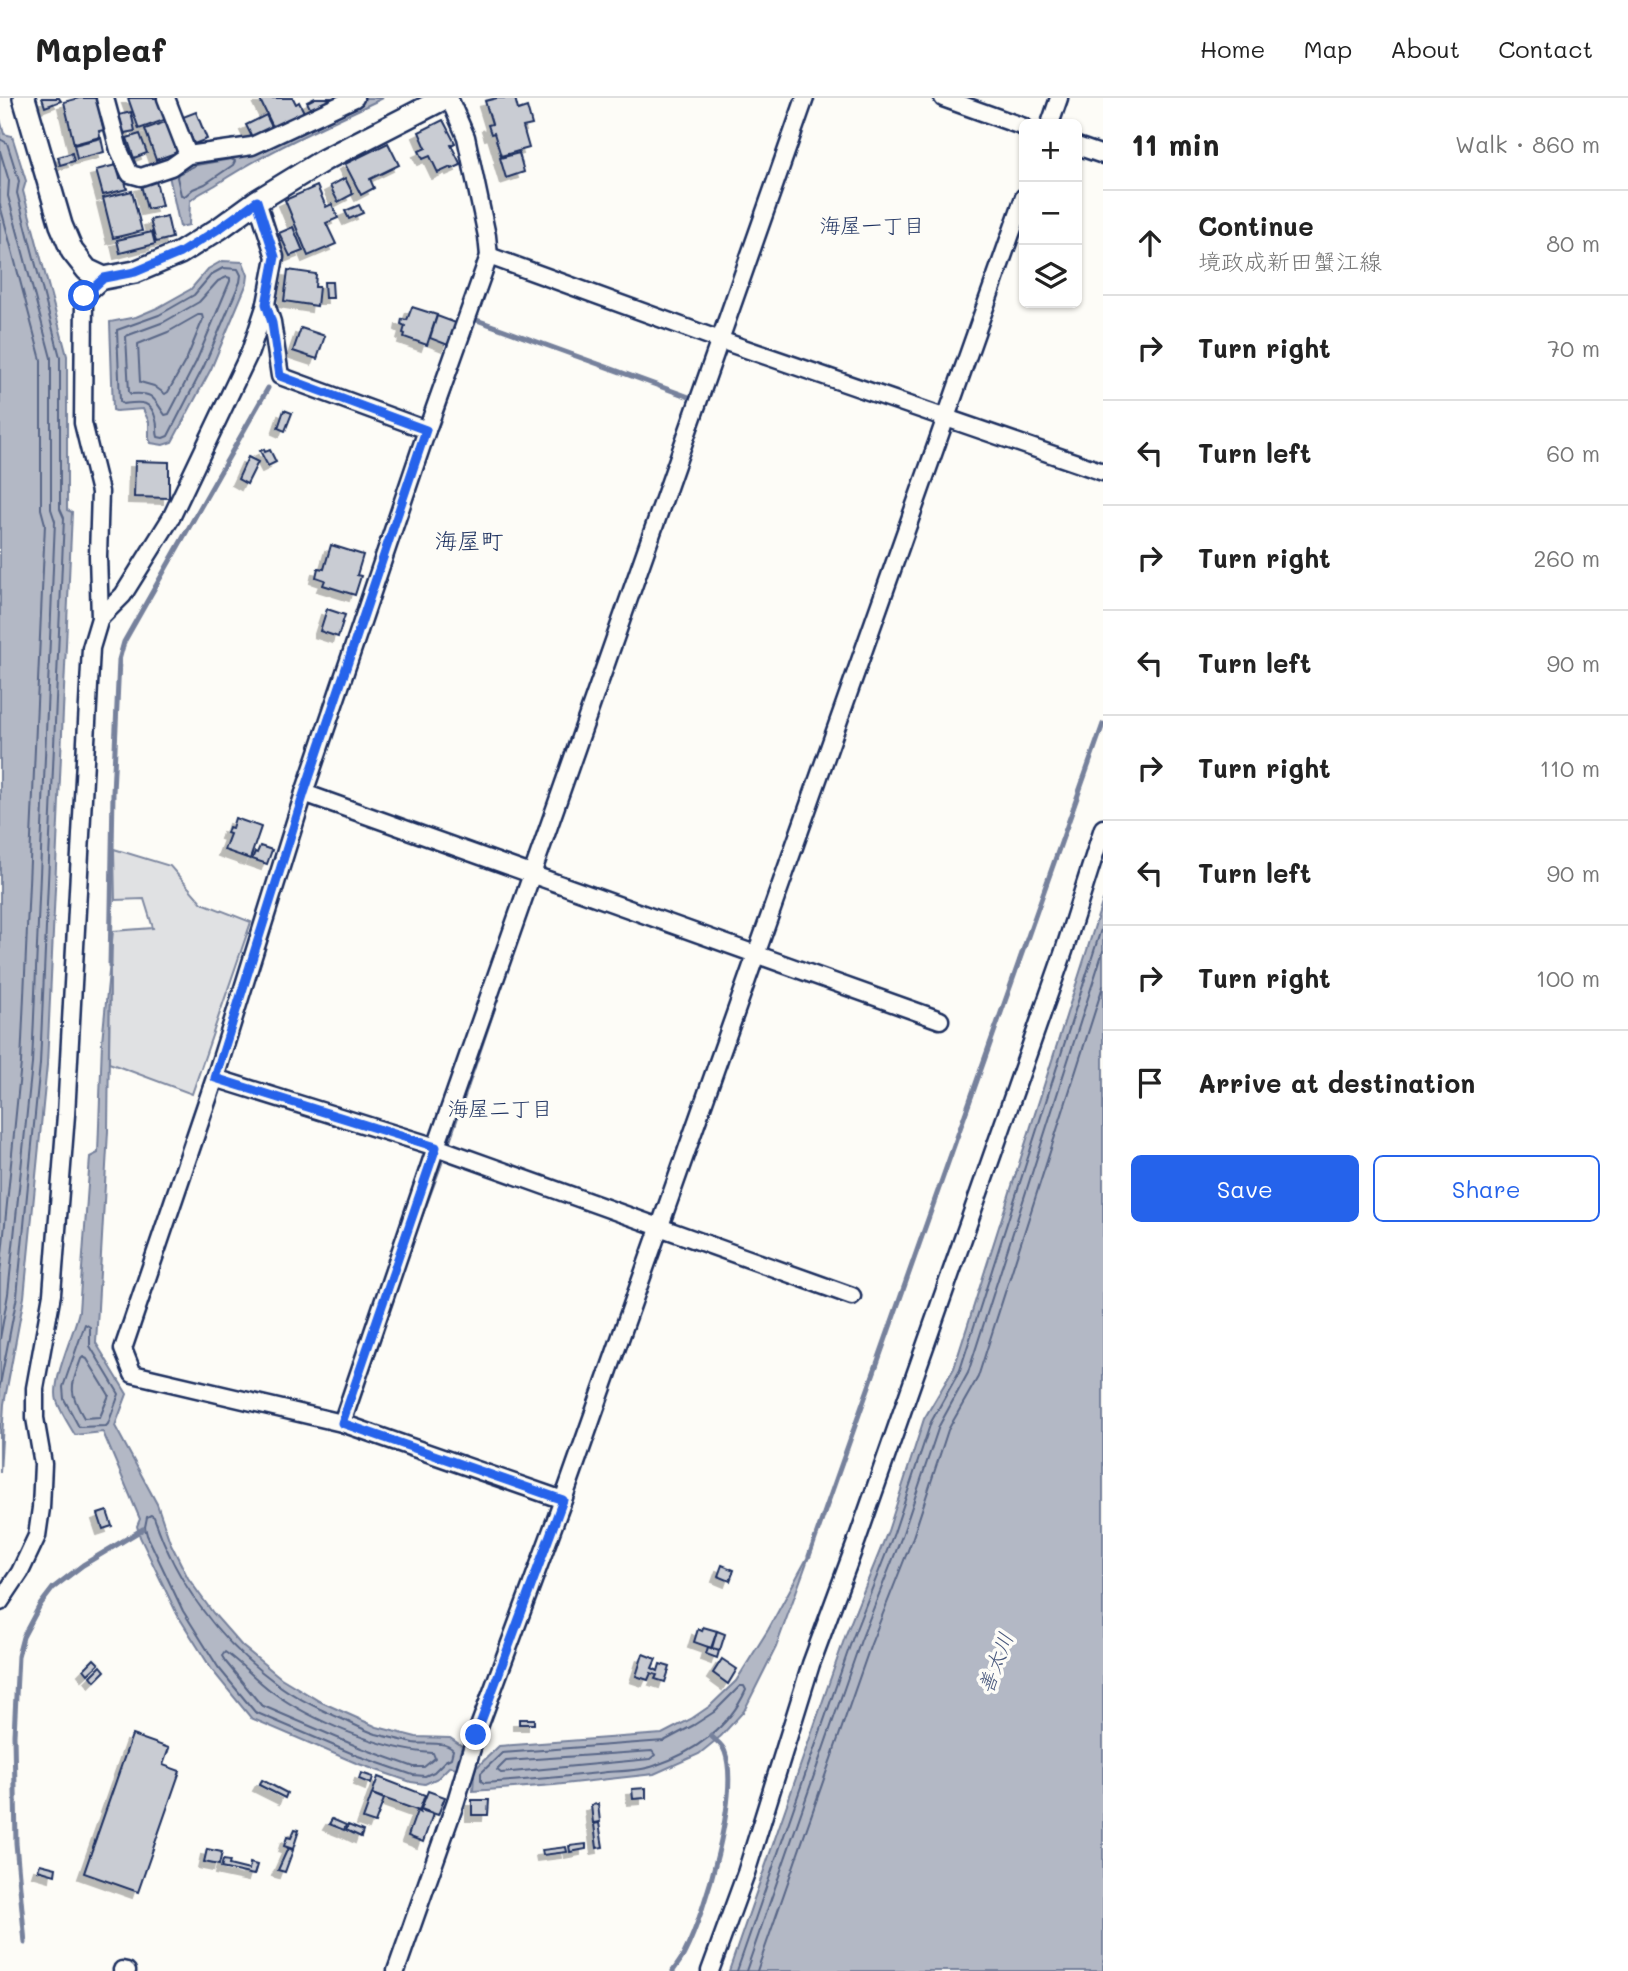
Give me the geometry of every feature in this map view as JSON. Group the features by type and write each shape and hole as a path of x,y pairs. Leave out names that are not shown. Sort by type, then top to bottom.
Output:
{"main road":[{"path":"24,98 61,225 72,251 87,270 104,278 135,272 180,253 324,160 447,98"}],"street":[{"path":"105,98 119,150 130,174 141,177 171,167 188,155 253,146 355,98"},
{"path":"166,98 188,155"},
{"path":"447,98 466,137 489,256 426,430 304,793 215,1078 124,1349 133,1374 342,1423 563,1500"},
{"path":"342,1423 436,1147 805,98"},
{"path":"943,98 1019,125"},
{"path":"1052,119 1059,98"},
{"path":"1082,148 1103,155"},
{"path":"100,618 122,595 171,518 250,352 266,304 275,257 257,201"},
{"path":"396,1971 456,1801 476,1735 563,1500 1019,211"},
{"path":"489,256 720,340 1103,472"},
{"path":"0,1602 20,1572 37,1536 41,1508 43,1464 35,1418 35,1388 53,1280 66,1115 91,648 100,618 100,492 83,423 84,296 104,278"},
{"path":"266,304 272,323 280,376 426,430"},
{"path":"304,793 940,1020"},
{"path":"710,1971 746,1873 811,1664 858,1540 1055,977 1103,828"},
{"path":"215,1078 436,1147 852,1296"}],"shaded area":[{"path":"114,849 170,866 202,903 251,922 192,1094 109,1063 113,931 153,928 144,899 115,900"}],"water":[{"path":"359,98 383,98 278,149 196,196 190,201 189,225 180,227 168,171 194,158 253,148"},
{"path":"0,119 4,134 12,136 26,181 23,191 67,356 67,510 72,512 47,1065 24,1297 4,1404 0,1473"},
{"path":"222,261 243,262 248,275 247,283 211,369 172,442 163,445 151,443 149,422 143,409 113,410 110,322 136,317 157,308 191,289 208,269"},
{"name":"善太川","path":"1103,900 1103,1971 729,1971 846,1634 888,1531 924,1419 954,1368"},
{"path":"110,962 108,1131 96,1343 127,1394 115,1426 157,1504 170,1542 188,1578 213,1613 242,1646 281,1678 319,1701 377,1727 416,1737 450,1738 462,1746 457,1763 475,1769 499,1746 662,1734 691,1719 710,1706 736,1681 768,1630 811,1551 776,1647 744,1711 721,1736 699,1754 654,1774 554,1785 473,1791 474,1775 450,1766 438,1778 425,1784 411,1782 356,1763 251,1718 212,1670 177,1614 140,1537 137,1526 140,1519 103,1432 75,1435 57,1401 57,1381 79,1311 90,1157 98,1153 102,1042"}],"building":[{"path":"42,98 59,98 61,101 45,107"},
{"path":"79,98 96,98 104,130 99,131 100,137 74,144 64,102"},
{"path":"128,98 159,98 167,119 139,129"},
{"path":"259,98 293,98 296,104 299,102 305,114 274,129"},
{"path":"315,98 341,98 312,112 307,102"},
{"path":"515,98 518,110 527,107 532,125 523,127 529,148 501,156 494,133 491,134 488,125 492,124 485,101"},
{"path":"131,112 135,131 124,133 119,115"},
{"path":"196,112 207,139 194,144 183,117"},
{"path":"266,115 273,129 253,139 246,125"},
{"path":"443,120 455,143 451,145 461,165 438,173 430,156 423,159 419,151 426,148 419,132"},
{"path":"168,121 178,152 156,160 145,129"},
{"path":"140,134 147,153 134,158 127,138"},
{"path":"101,138 104,152 77,159 74,145"},
{"path":"388,143 399,165 370,179 374,188 361,195 345,164"},
{"path":"72,153 74,161 60,165 58,157"},
{"path":"519,153 524,172 506,178 500,158"},
{"path":"116,165 120,178 124,177 127,189 103,195 96,170"},
{"path":"345,178 353,194 338,202 330,186"},
{"path":"156,181 162,206 147,209 141,185"},
{"path":"317,186 326,207 332,204 338,218 326,223 336,244 308,256 285,200"},
{"path":"132,191 142,231 113,238 103,198"},
{"path":"359,205 363,213 349,219 345,211"},
{"path":"167,216 172,238 156,242 150,220"},
{"path":"293,227 303,251 290,256 279,233"},
{"path":"152,232 155,244 120,253 117,240"},
{"path":"288,270 316,274 315,287 319,287 317,306 284,301"},
{"path":"324,282 332,282 333,298 325,298"},
{"path":"412,307 437,315 427,345 404,337 405,326 401,324 402,319 407,320"},
{"path":"437,316 456,323 448,345 430,338"},
{"path":"301,328 325,336 317,359 293,351"},
{"path":"284,410 292,413 285,431 278,428"},
{"path":"264,449 265,452 270,450 276,462 268,466 260,451"},
{"path":"248,457 258,462 247,484 238,479"},
{"path":"135,461 169,462 169,498 134,497"},
{"path":"331,545 363,555 357,575 361,576 355,595 323,585 325,580 316,577 318,568 324,569"},
{"path":"327,609 345,615 338,637 320,631"},
{"path":"235,818 261,827 250,859 224,850 230,834 227,833 229,827 232,828"},
{"path":"260,846 272,850 267,864 252,859"},
{"path":"107,1511 112,1526 103,1529 98,1514"},
{"path":"722,1565 734,1570 730,1581 718,1576"},
{"path":"703,1627 717,1631 711,1648 694,1642 698,1629 702,1631"},
{"path":"717,1631 725,1634 720,1650 712,1648"},
{"path":"708,1647 719,1651 717,1658 706,1654"},
{"path":"643,1654 656,1659 652,1668 658,1671 660,1664 670,1667 665,1682 655,1679 657,1675 651,1673 648,1680 636,1676"},
{"path":"94,1659 99,1664 88,1674 84,1669"},
{"path":"722,1659 737,1669 728,1684 713,1673"},
{"path":"101,1666 105,1671 95,1681 91,1676"},
{"path":"519,1719 534,1719 534,1724 519,1724"},
{"path":"132,1735 169,1748 163,1765 180,1771 138,1892 84,1873"},
{"path":"361,1773 373,1777 371,1784 359,1779"},
{"path":"378,1777 425,1795 419,1811 372,1794"},
{"path":"262,1780 287,1793 285,1798 259,1785"},
{"path":"646,1788 646,1798 633,1799 632,1789"},
{"path":"428,1791 445,1797 438,1815 421,1809"},
{"path":"372,1794 384,1799 375,1823 363,1819"},
{"path":"472,1800 489,1800 488,1815 472,1815"},
{"path":"598,1804 600,1822 593,1823 591,1805"},
{"path":"421,1810 433,1814 423,1842 408,1836 417,1811 420,1813"},
{"path":"332,1819 346,1825 344,1830 329,1824"},
{"path":"599,1823 603,1847 597,1848 594,1824"},
{"path":"348,1825 363,1831 361,1837 346,1830"},
{"path":"295,1829 299,1830 293,1849 284,1846 287,1837 291,1838"},
{"path":"586,1844 586,1849 570,1852 569,1846"},
{"path":"566,1847 567,1852 543,1855 542,1850"},
{"path":"288,1848 293,1850 285,1872 278,1870"},
{"path":"207,1849 222,1852 219,1865 204,1862"},
{"path":"223,1860 230,1861 229,1865 249,1870 250,1863 257,1865 254,1875 221,1868"},
{"path":"40,1864 56,1868 55,1875 38,1870"}],"waterway":[{"path":"473,322 474,319 692,398"},
{"path":"436,430 455,374"},
{"path":"110,966 119,660 124,642 268,388"},
{"path":"809,1556 1103,724"},
{"path":"447,1145 494,1007"},
{"path":"419,1221 441,1162"},
{"path":"25,1943 16,1843 14,1735 18,1656 23,1637 40,1605 53,1588 83,1565 143,1529"},
{"path":"673,1971 684,1955 702,1910 724,1823 728,1771 724,1750 711,1736"}],"district":[{"name":"海屋一丁目","path":"872,226"},
{"name":"海屋町","path":"469,541"},
{"name":"海屋二丁目","path":"500,1109"}],"route":[{"path":"84,296 104,278 135,272 180,253 257,201 275,257 266,304 272,323 280,376 426,430 304,793 215,1078 436,1147 342,1423 563,1500 476,1735"}]}
